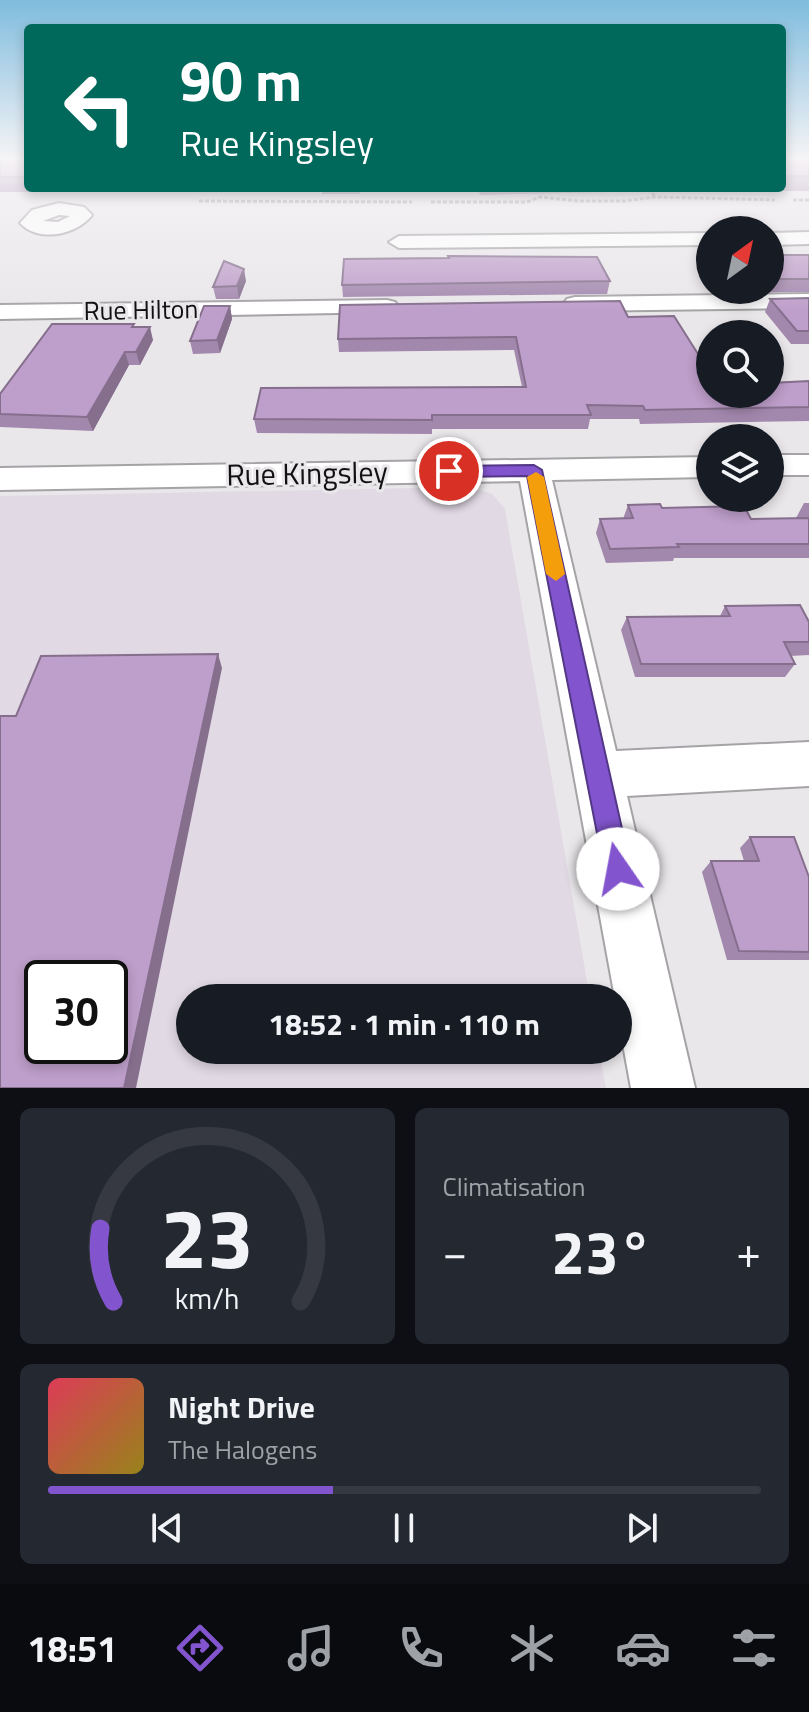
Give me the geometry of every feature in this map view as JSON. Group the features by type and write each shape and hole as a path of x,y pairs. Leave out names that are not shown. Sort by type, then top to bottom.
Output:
{"street":[{"path":"38,211 46,211"},
{"path":"784,239 809,238"},
{"path":"399,242 696,239"},
{"path":"555,305 809,301"},
{"name":"Rue Hilton","path":"0,312 412,306"},
{"path":"784,465 809,465"},
{"name":"Rue Kingsley","path":"0,479 696,467"},
{"path":"534,470 663,1088"},
{"path":"598,775 809,764"}],"shaded area":[{"path":"471,487 492,494 505,509 588,984 176,984 176,1064 602,1064 606,1088 0,1088 0,496"}],"building":[{"path":"784,255 809,255 809,279 784,279"},
{"path":"597,257 610,281 342,285 344,259"},
{"path":"224,261 244,269 237,286 213,287"},
{"path":"809,298 809,331 797,331 774,304 784,304 784,299"},
{"path":"620,301 628,317 674,316 696,351 696,408 754,408 645,410 643,406 587,405 591,415 432,415 432,420 254,419 261,388 526,387 516,337 338,339 340,305"},
{"path":"204,306 230,306 217,340 190,341"},
{"path":"52,324 134,324 132,327 150,327 136,352 125,352 87,417 0,414 0,394"},
{"path":"809,381 809,407 784,407 784,382"},
{"path":"628,505 696,507 696,512 747,512 751,519 809,518 809,544 677,544 679,547 610,549 600,519 633,518"},
{"path":"800,605 809,622 809,642 784,642 795,664 641,664 627,617 730,616 725,606"},
{"path":"218,654 124,1088 0,1088 0,716 16,716 41,656"},
{"path":"750,837 794,837 809,877 809,952 739,951 711,861 759,861"}],"slow traffic":[{"path":"536,477 556,574"}],"route":[{"path":"449,471 534,470 618,869"}]}
